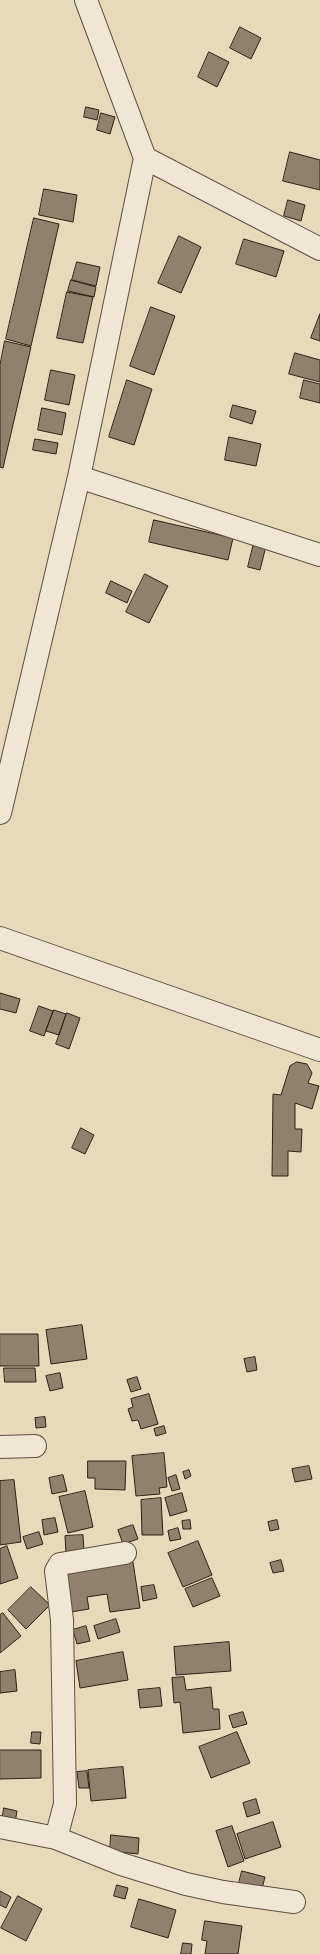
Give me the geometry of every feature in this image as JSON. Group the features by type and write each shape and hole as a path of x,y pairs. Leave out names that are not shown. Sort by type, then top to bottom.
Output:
{"street":[{"path":"0,813 80,477 144,158 86,0"},
{"path":"144,158 320,249"},
{"path":"80,477 320,555"},
{"path":"0,938 320,1050"},
{"path":"0,1447 35,1446"},
{"path":"56,1838 65,1804 62,1727 62,1620 56,1571 60,1564 125,1553"},
{"path":"0,1827 56,1838 121,1864 186,1884 223,1892 294,1902"}],"building":[{"path":"240,27 261,38 251,59 230,48"},
{"path":"209,52 229,62 217,87 198,77"},
{"path":"86,107 99,110 97,120 84,117"},
{"path":"101,113 115,117 110,134 97,130"},
{"path":"290,152 320,160 320,190 283,181"},
{"path":"44,189 77,195 73,222 39,215"},
{"path":"288,200 305,205 301,221 284,216"},
{"path":"34,218 59,224 31,346 6,339"},
{"path":"179,236 201,247 181,293 158,283"},
{"path":"244,239 284,251 276,277 236,264"},
{"path":"77,262 100,267 96,286 72,280"},
{"path":"71,280 96,287 94,297 68,291"},
{"path":"67,292 93,297 83,343 57,338"},
{"path":"151,307 175,316 154,375 130,366"},
{"path":"320,314 320,341 311,338"},
{"path":"5,341 31,347 3,468 0,467 0,365"},
{"path":"295,353 320,360 320,382 289,374"},
{"path":"51,370 75,375 69,405 45,400"},
{"path":"127,380 152,389 134,445 109,437"},
{"path":"304,380 320,384 320,403 300,398"},
{"path":"233,405 256,411 252,424 230,417"},
{"path":"42,408 66,413 62,435 38,430"},
{"path":"229,437 261,444 256,466 225,460"},
{"path":"35,439 58,443 56,454 33,450"},
{"path":"154,520 233,538 228,560 149,542"},
{"path":"254,543 266,546 260,570 248,567"},
{"path":"145,574 168,586 149,623 126,612"},
{"path":"111,581 132,591 127,603 106,593"},
{"path":"0,993 20,999 16,1013 0,1009"},
{"path":"39,1006 53,1011 44,1036 30,1031"},
{"path":"54,1010 66,1014 59,1035 46,1031"},
{"path":"67,1013 80,1018 69,1049 56,1044"},
{"path":"297,1062 307,1064 312,1073 308,1083 319,1086 312,1109 295,1103 295,1129 302,1129 301,1152 288,1151 288,1176 272,1176 273,1094 281,1095 290,1066"},
{"path":"81,1128 94,1135 85,1154 72,1148"},
{"path":"82,1325 87,1359 51,1364 46,1330"},
{"path":"0,1334 38,1334 39,1366 0,1366"},
{"path":"255,1357 257,1370 247,1372 244,1359"},
{"path":"4,1368 35,1368 36,1382 5,1382"},
{"path":"60,1373 63,1388 50,1391 46,1376"},
{"path":"137,1377 141,1389 131,1392 127,1380"},
{"path":"149,1394 158,1424 141,1429 138,1420 132,1421 128,1409 133,1407 131,1399"},
{"path":"45,1417 46,1427 36,1428 35,1418"},
{"path":"164,1426 166,1433 156,1436 154,1429"},
{"path":"164,1453 167,1487 159,1488 160,1494 136,1496 132,1456"},
{"path":"88,1461 126,1461 125,1490 95,1489 95,1478 88,1478"},
{"path":"309,1466 312,1479 295,1482 292,1469"},
{"path":"189,1470 191,1476 185,1479 183,1472"},
{"path":"63,1475 67,1491 52,1494 49,1478"},
{"path":"176,1475 180,1489 172,1491 168,1478"},
{"path":"14,1480 21,1542 0,1545 0,1481"},
{"path":"85,1491 93,1527 68,1533 59,1497"},
{"path":"182,1493 187,1511 170,1516 165,1498"},
{"path":"161,1498 163,1535 142,1535 141,1500"},
{"path":"55,1518 58,1532 44,1535 42,1520"},
{"path":"190,1520 191,1529 183,1529 182,1521"},
{"path":"277,1520 279,1529 270,1531 268,1522"},
{"path":"133,1525 138,1539 123,1544 118,1530"},
{"path":"178,1528 181,1539 170,1541 168,1531"},
{"path":"39,1532 43,1544 27,1549 23,1537"},
{"path":"83,1535 84,1552 66,1554 65,1536"},
{"path":"198,1541 212,1575 183,1587 168,1553"},
{"path":"7,1546 18,1578 0,1584 0,1549"},
{"path":"281,1560 284,1571 273,1573 270,1563"},
{"path":"133,1562 140,1608 110,1612 107,1594 87,1597 89,1609 71,1612 65,1572"},
{"path":"212,1578 220,1596 193,1607 185,1589"},
{"path":"154,1585 157,1598 143,1601 141,1587"},
{"path":"31,1587 50,1605 26,1629 8,1610"},
{"path":"3,1613 21,1636 0,1653 0,1615"},
{"path":"116,1619 120,1632 98,1639 94,1626"},
{"path":"86,1626 90,1641 77,1644 73,1630"},
{"path":"229,1642 231,1671 176,1675 174,1647"},
{"path":"123,1652 128,1680 80,1688 76,1661"},
{"path":"15,1670 17,1691 0,1693 0,1672"},
{"path":"184,1677 186,1690 211,1687 213,1709 219,1709 220,1729 183,1733 180,1702 174,1703 172,1678"},
{"path":"160,1688 162,1706 140,1708 138,1690"},
{"path":"243,1712 247,1724 233,1728 229,1716"},
{"path":"32,1732 41,1732 40,1744 31,1743"},
{"path":"237,1732 250,1763 211,1778 199,1747"},
{"path":"0,1750 41,1750 41,1778 0,1779"},
{"path":"123,1767 126,1798 91,1801 88,1770"},
{"path":"87,1771 89,1788 79,1788 77,1772"},
{"path":"256,1799 260,1813 247,1817 243,1803"},
{"path":"4,1808 17,1811 15,1823 2,1821"},
{"path":"273,1822 281,1847 245,1859 237,1834"},
{"path":"232,1826 244,1861 228,1867 216,1831"},
{"path":"111,1835 139,1838 138,1854 110,1851"},
{"path":"242,1871 265,1877 262,1889 239,1883"},
{"path":"117,1885 128,1888 125,1899 114,1896"},
{"path":"0,1891 11,1897 6,1908 0,1905"},
{"path":"18,1896 42,1909 26,1941 1,1928"},
{"path":"139,1899 176,1910 168,1938 131,1927"},
{"path":"205,1921 242,1926 238,1954 205,1954 207,1941 202,1940"},
{"path":"183,1943 192,1944 191,1954 181,1954"}]}
